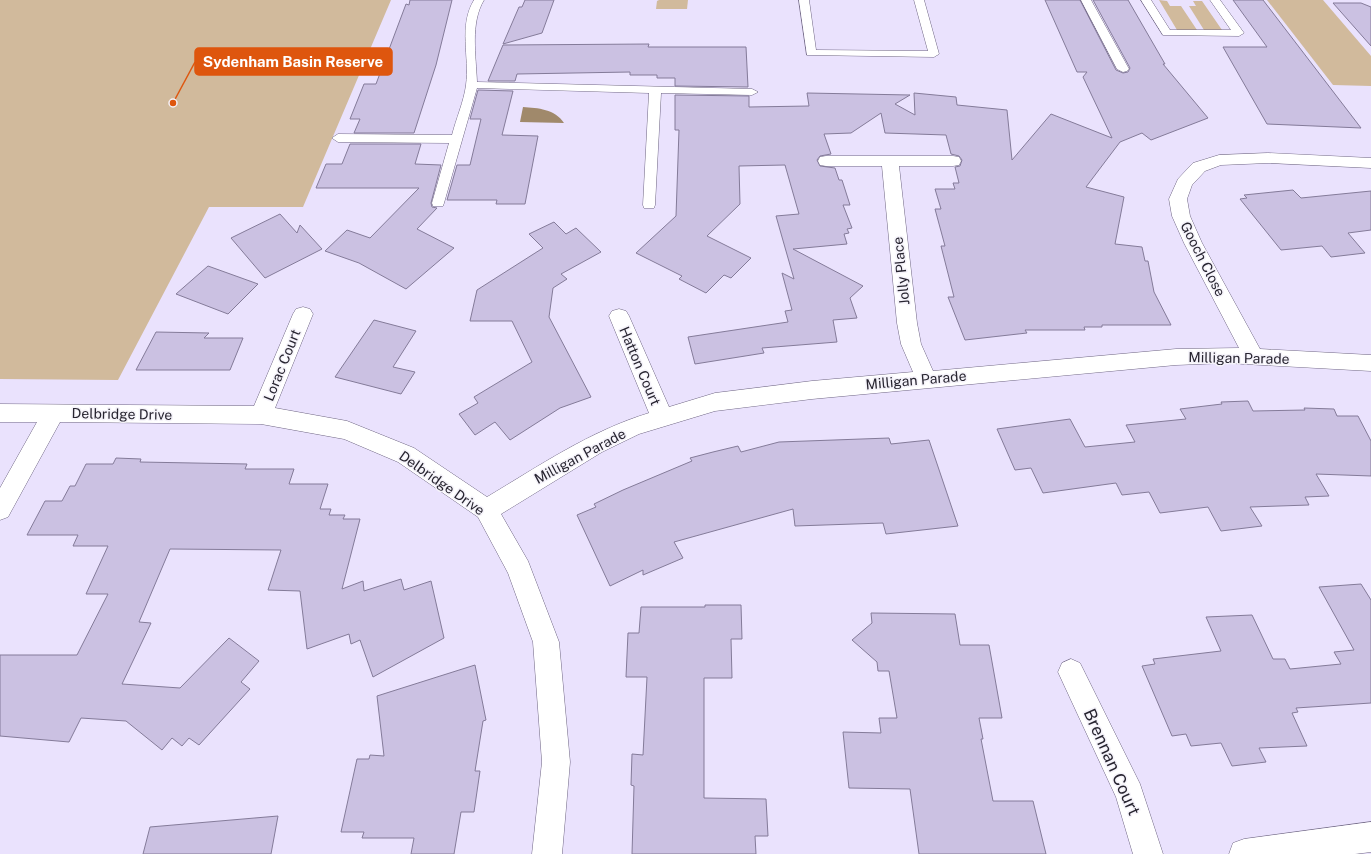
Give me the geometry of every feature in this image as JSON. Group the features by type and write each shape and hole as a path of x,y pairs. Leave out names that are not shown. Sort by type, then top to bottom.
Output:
{"street":[{"name":"Gooch Close","path":"1254,356 1193,243 1181,216 1178,199 1184,183 1199,167 1219,160 1268,158 1371,163"},
{"name":"Jolly Place","path":"890,160 907,323 911,344 926,379"},
{"path":"826,161 953,161"},
{"name":"Lorac Court","path":"261,415 303,314"},
{"name":"Hatton Court","path":"619,316 662,417"},
{"name":"Milligan Parade","path":"486,510 594,445 633,427 715,402 760,395 1176,357 1226,355 1371,363"},
{"name":"Delbridge Drive","path":"0,412 261,415 347,430 406,455 486,510 519,569 546,642 556,762 547,854"},
{"path":"0,510 54,412"},
{"name":"Brennan Court","path":"1071,672 1130,794 1148,854"},
{"path":"1244,854 1371,837"}],"lane":[{"path":"438,203 472,85 470,33 474,8 479,0"},
{"path":"804,0 811,53 934,54 919,0"},
{"path":"1086,0 1123,69"},
{"path":"1146,0 1167,33 1239,34 1215,0"},
{"path":"472,85 656,91 752,92"},
{"path":"649,205 656,91"},
{"path":"338,138 456,138"}],"shaded area":[{"path":"0,0 391,0 303,207 209,207 118,380 0,379"},
{"path":"688,0 687,9 656,9 657,1"},
{"path":"1159,0 1167,1 1170,6 1181,6 1197,30 1177,30"},
{"path":"1267,0 1323,0 1371,56 1371,86 1333,85"},
{"path":"1193,1 1202,1 1222,30 1204,30 1189,6 1196,6"},
{"path":"523,107 546,110 556,115 564,123 520,122"}],"building":[{"path":"410,0 452,0 436,65 414,133 354,133 360,119 350,119 364,84 376,84 406,4 409,5"},
{"path":"525,0 554,0 542,33 503,44 519,7 522,7"},
{"path":"1045,0 1080,0 1116,70 1123,73 1128,72 1130,68 1093,0 1128,0 1165,64 1163,64 1208,118 1151,140 1142,133 1120,142 1086,187 1124,197 1115,244 1142,247 1145,261 1148,261 1154,292 1171,325 1102,325 1102,327 1084,327 1085,330 1025,330 1027,333 965,340 948,297 954,297 941,246 945,246 935,209 941,209 935,189 955,189 953,183 959,183 955,167 960,166 962,160 959,156 951,154 946,135 885,133 881,113 851,133 824,134 831,154 820,156 817,160 820,166 835,168 839,180 842,180 850,205 843,205 852,228 847,229 849,233 844,234 847,244 793,249 863,286 850,298 857,318 833,320 837,342 762,348 764,353 695,364 688,337 788,322 785,311 792,310 782,273 794,279 776,216 799,214 785,165 739,166 740,204 707,236 751,258 731,278 724,275 706,293 679,279 682,276 636,253 676,216 679,130 675,130 675,95 749,96 749,107 809,106 807,93 910,95 895,104 915,115 914,93 956,97 957,105 1007,110 1012,160 1051,114 1112,138 1083,77 1087,72 1077,72"},
{"path":"1233,0 1263,0 1361,128 1267,124 1223,47 1267,47"},
{"path":"1333,3 1361,3 1371,7 1371,46"},
{"path":"649,44 648,47 746,47 748,87 675,86 675,78 657,78 657,75 630,75 630,72 517,74 515,81 488,81 503,45"},
{"path":"478,90 513,91 502,135 538,136 525,204 496,204 497,200 447,200 457,165 470,165 481,119 470,119"},
{"path":"350,144 421,144 415,164 441,165 431,203 432,207 437,208 417,229 454,248 406,289 359,263 325,251 347,230 370,238 419,188 316,188 326,164 342,164"},
{"path":"1293,190 1301,198 1371,191 1371,230 1348,233 1365,253 1331,257 1322,246 1281,250 1240,199 1247,198 1244,195"},
{"path":"280,214 297,233 300,225 322,249 265,278 231,238"},
{"path":"554,222 566,234 576,228 601,252 561,274 567,279 553,288 549,317 591,397 560,408 510,440 495,422 475,435 459,414 478,403 474,397 532,362 512,321 470,321 477,290 543,248 529,234"},
{"path":"208,266 258,284 228,314 176,294"},
{"path":"374,320 416,331 393,367 415,372 401,394 335,377"},
{"path":"156,332 209,333 204,338 243,338 230,370 136,370"},
{"path":"1248,401 1253,411 1305,410 1304,408 1334,409 1337,416 1358,416 1371,441 1371,476 1316,474 1329,496 1305,497 1309,505 1250,507 1262,526 1221,531 1208,507 1160,513 1149,492 1122,495 1116,483 1043,493 1031,468 1015,470 997,429 1070,419 1085,447 1135,442 1126,425 1186,419 1180,409 1222,404 1221,402"},
{"path":"889,438 891,444 929,440 958,526 886,534 883,523 795,526 793,509 674,542 683,558 643,575 643,570 610,586 577,515 596,507 594,504 623,490 692,461 690,458 713,452 738,446 741,452 779,442"},
{"path":"116,458 141,459 140,462 247,464 245,469 294,469 289,484 328,484 320,509 331,509 329,515 345,515 343,519 360,519 342,589 363,581 364,591 401,579 404,590 431,581 444,638 373,677 360,640 351,644 349,634 307,649 300,591 268,590 281,550 170,549 139,622 151,623 122,684 180,688 229,638 259,661 241,682 250,689 199,745 189,738 182,746 172,738 162,750 126,721 81,718 69,742 0,736 0,655 77,655 108,594 86,594 108,546 73,546 78,535 27,535 45,501 62,501 70,486 75,486 86,464 113,464"},
{"path":"1361,584 1371,600 1371,703 1296,708 1298,712 1292,713 1307,746 1259,748 1266,762 1232,766 1221,743 1191,746 1186,734 1172,736 1142,666 1155,664 1153,659 1221,651 1206,617 1252,615 1273,659 1285,659 1290,669 1341,664 1334,652 1354,650 1319,587"},
{"path":"705,605 741,605 742,639 731,639 732,678 704,678 704,798 766,799 768,836 755,836 756,854 632,854 634,786 631,785 632,754 643,755 647,677 626,677 628,633 639,633 641,607 705,607"},
{"path":"871,613 955,614 960,645 989,645 1002,718 979,718 983,739 981,739 993,801 1033,801 1046,854 919,854 910,789 849,788 843,732 881,733 879,718 897,718 889,671 878,671 877,662 852,640 872,623"},
{"path":"475,665 486,720 483,721 475,771 480,771 474,812 461,812 454,854 411,854 414,838 362,838 364,832 341,832 357,759 369,759 370,755 384,756 377,696"},
{"path":"278,816 271,854 143,854 150,827"}],"place":[{"name":"Sydenham Basin Reserve","path":"173,103"}]}
